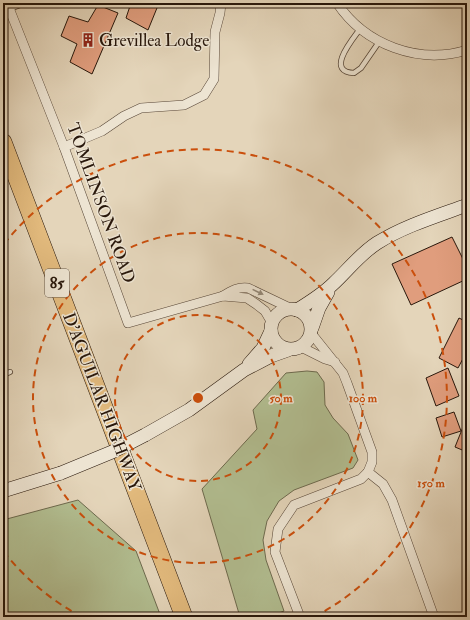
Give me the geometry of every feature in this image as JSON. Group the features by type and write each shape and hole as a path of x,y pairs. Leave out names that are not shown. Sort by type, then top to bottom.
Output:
{"highway":[{"name":"D'AGUILAR HIGHWAY","path":"3,142 184,617"}],"main road":[{"path":"3,491 60,473 112,452 188,410 244,370 271,356 301,347 308,341 319,308 334,284 354,262 385,238 467,205"},
{"path":"244,370 262,348 275,317 286,310 295,309 314,299 334,284"},
{"path":"295,309 307,316 310,322 311,331"},
{"path":"271,327 272,337 276,343 288,350"}],"street":[{"path":"64,147 102,131 124,116 141,108 184,105 204,95 214,79 215,32 221,3"},
{"path":"337,3 360,29 379,42 396,49 428,55 448,54 467,50"},
{"name":"TOMLINSON ROAD","path":"9,6 64,147 128,323 223,296 233,289 248,288 295,309"},
{"name":"TOMLINSON ROAD","path":"223,296 247,298 264,311 271,327"},
{"path":"300,617 275,552 278,529 294,505 361,479 368,472 372,462 372,452 343,373 311,331"},
{"path":"301,347 334,362"},
{"path":"368,472 383,484 392,500 434,617"}],"lane":[{"path":"9,6 25,3"},
{"path":"360,29 342,56 341,65 344,71 354,73 361,68 379,42"},
{"path":"3,375 10,372"}],"green space":[{"path":"307,371 317,372 324,382 325,405 333,418 348,434 358,460 353,468 294,490 279,501 267,521 263,540 266,560 284,611 268,617 240,617 202,489 257,429 253,410 286,373"},
{"path":"78,500 136,551 161,617 3,617 3,520"}],"building":[{"path":"131,3 159,3 148,30 126,18"},
{"name":"Grevillea Lodge","path":"98,5 118,13 92,74 70,62 77,44 61,36 69,16 88,22"},
{"path":"452,237 467,267 467,279 411,305 392,264"},
{"path":"459,318 467,322 467,351 458,368 439,358"},
{"path":"448,368 459,396 436,406 426,378"},
{"path":"454,412 461,431 442,437 436,418"},
{"path":"463,427 467,430 467,452 455,447"}],"place":[{"name":"Grevillea Lodge","path":"88,40"}]}
